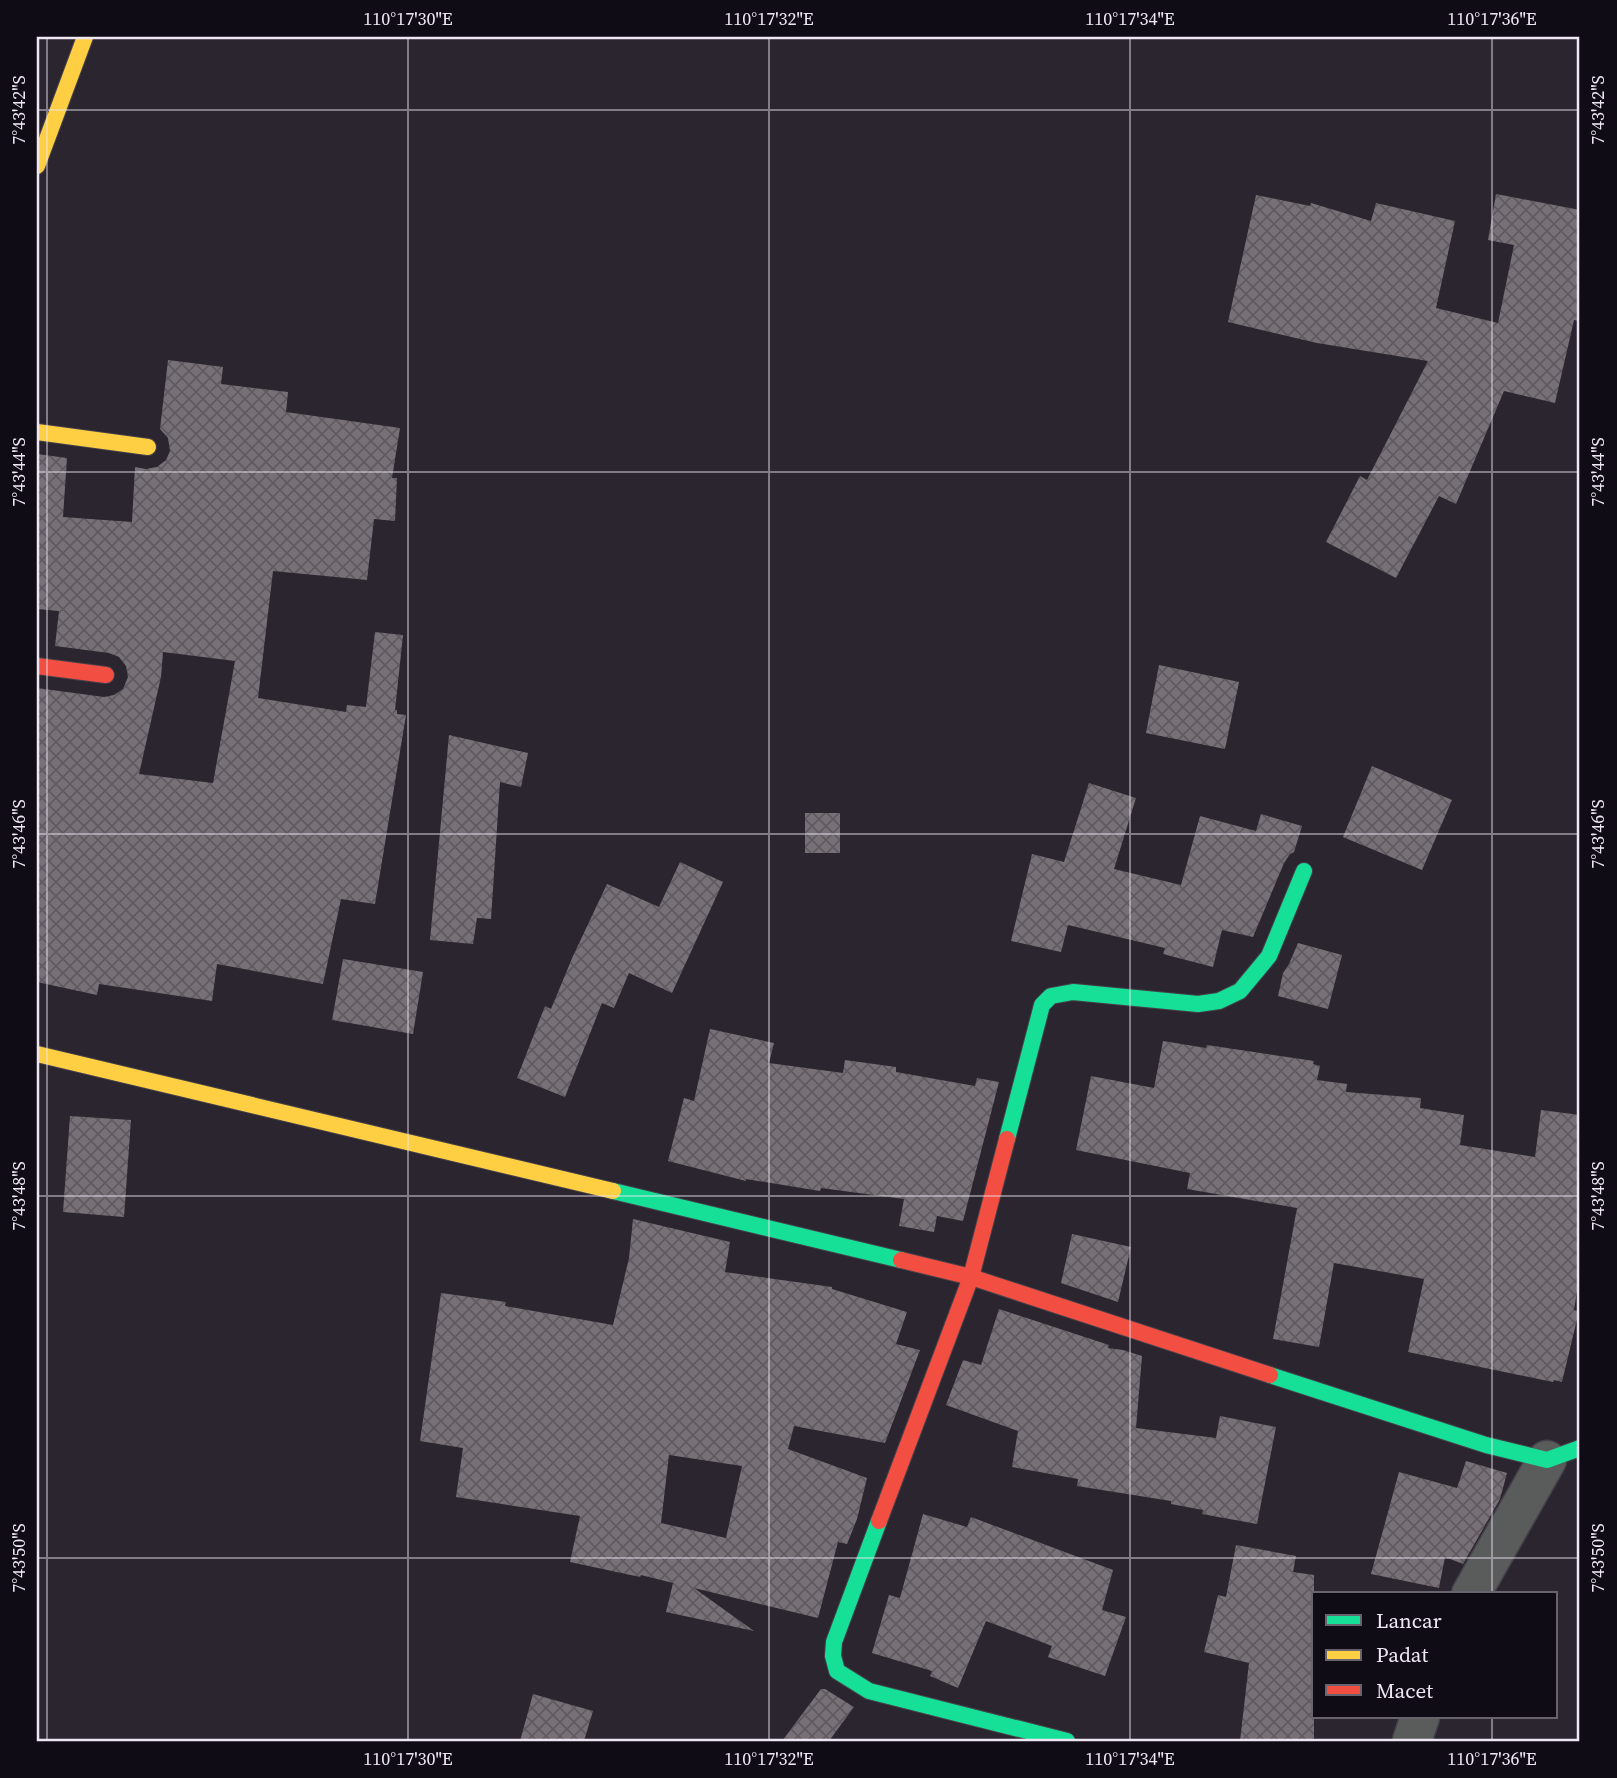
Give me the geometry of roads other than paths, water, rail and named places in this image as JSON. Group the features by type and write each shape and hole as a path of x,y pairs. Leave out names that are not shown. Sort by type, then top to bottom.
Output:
{"street":[{"path":"37,166 85,37"},
{"path":"37,432 148,447"},
{"path":"37,666 106,674"},
{"path":"1067,1741 869,1691 837,1671 833,1656 834,1642 971,1277 1042,1005 1051,996 1073,992 1198,1004 1219,1001 1240,991 1269,956 1304,871"},
{"path":"37,1054 971,1277 1486,1445 1564,1454 1472,1592"},
{"path":"1412,1741 1420,1718"}]}
